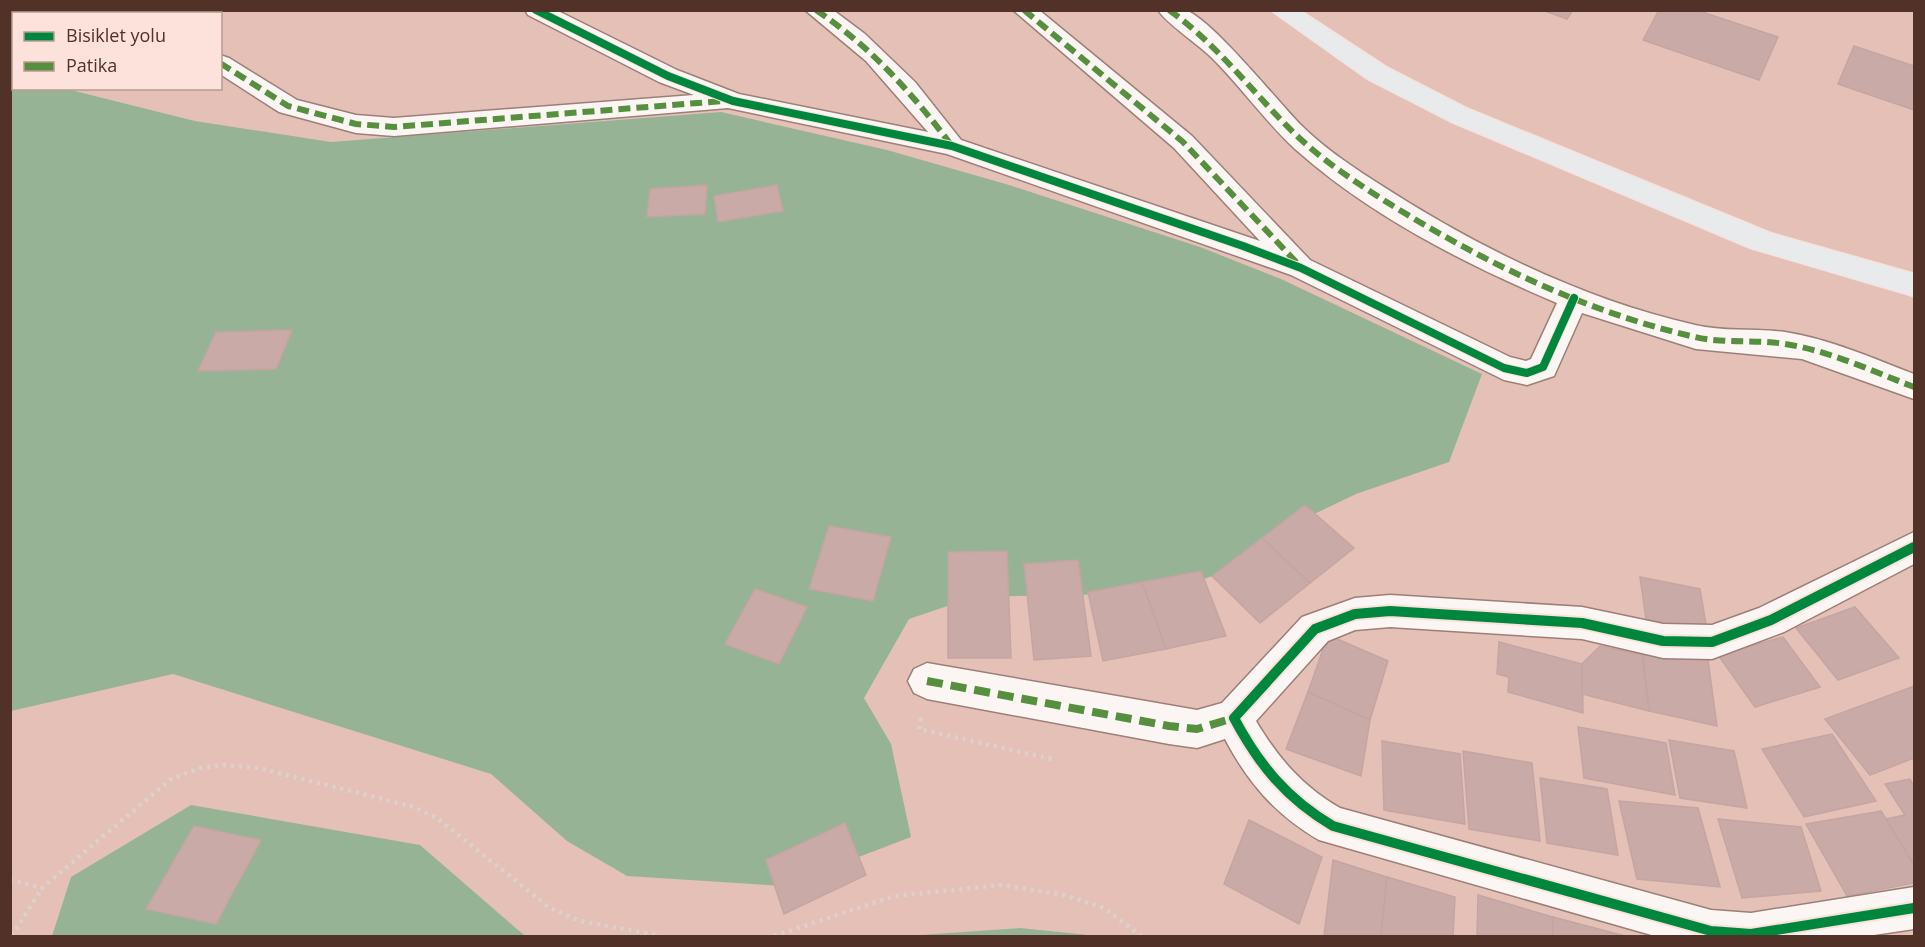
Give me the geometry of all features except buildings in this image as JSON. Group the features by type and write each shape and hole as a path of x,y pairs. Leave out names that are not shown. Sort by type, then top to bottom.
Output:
{"main road":[{"path":"1282,10 1377,73 1459,115 1761,241 1914,285"}],"street":[{"path":"536,10 668,76 733,101 952,146 1301,267 1504,368 1527,373 1543,367 1574,298"},
{"path":"816,10 878,56 908,87 952,146"},
{"path":"1024,10 1097,68 1183,142 1301,267"},
{"path":"1169,10 1212,42 1296,135 1386,201 1448,237 1574,298 1697,338 1786,344 1809,349 1914,387"},
{"path":"222,64 288,106 356,124 394,127 733,101"},
{"path":"927,681 1169,726 1197,729 1234,718 1315,629 1355,614 1390,611 1582,623 1663,641 1712,642 1771,620 1914,547"},
{"path":"1234,718 1253,753 1286,795 1309,814 1333,826 1711,931 1750,934 1914,908"}],"path":[{"path":"12,936 42,888 171,779 200,768 223,765 259,768 414,807 437,818 550,908 579,921 662,936"},
{"path":"10,879 42,888"},
{"path":"774,936 895,896 1002,885 1064,895 1104,908 1142,936"}],"green space":[{"path":"10,65 12,66 12,90 71,90 195,121 331,142 721,112 887,150 1009,185 1200,247 1281,279 1482,374 1449,462 1356,494 1306,518 1212,576 1165,593 974,597 909,619 864,698 891,744 911,837 783,886 627,876 567,841 491,774 173,674 11,711"},
{"path":"191,805 420,845 525,936 52,936 71,877"},
{"path":"1020,928 1098,936 905,936"}],"marked path":[{"path":"816,10 857,40 891,71 952,146"},
{"path":"1024,10 1097,68 1183,142 1297,263"},
{"path":"1169,10 1221,53 1294,133 1326,161 1420,222 1496,263 1576,299 1656,327 1707,339 1802,347 1835,356 1914,387"},
{"path":"222,64 288,106 356,124 394,127 723,101"},
{"path":"927,681 1169,726 1197,729 1234,718"}],"cycle path":[{"path":"536,10 668,76 733,101 952,146 1243,246 1301,268 1504,368 1527,373 1543,367 1574,298"},
{"path":"1914,547 1771,620 1712,642 1663,641 1582,623 1390,611 1355,614 1315,629 1234,718 1253,752 1274,781 1300,805 1333,826 1711,931 1751,934 1914,908"}]}
